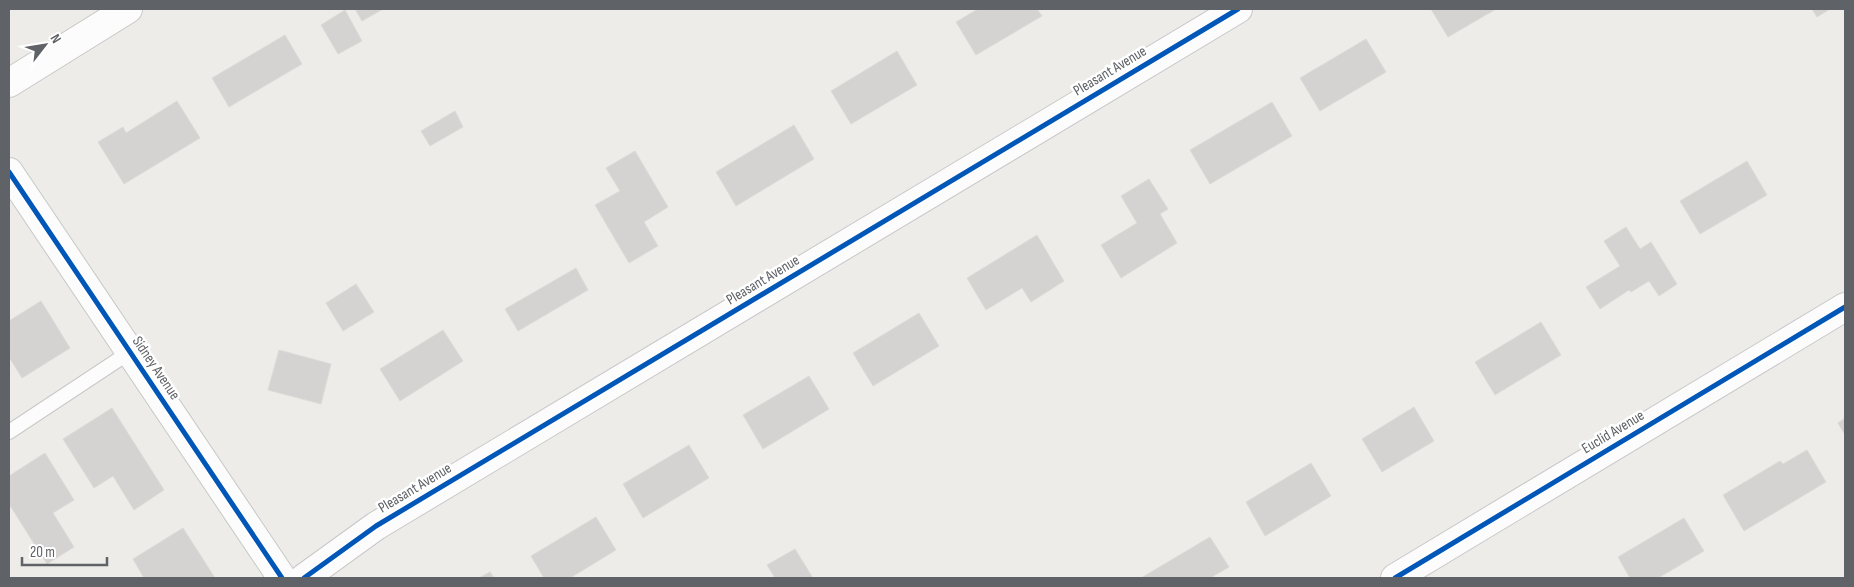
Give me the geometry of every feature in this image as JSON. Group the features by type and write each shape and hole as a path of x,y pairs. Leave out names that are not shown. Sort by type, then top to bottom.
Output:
{"street":[{"path":"9,83 128,9"},
{"name":"Pleasant Avenue","path":"304,578 376,526 1238,9"},
{"name":"Sidney Avenue","path":"9,172 282,578"},
{"name":"Euclid Avenue","path":"1394,578 1845,307"}],"lane":[{"path":"9,432 130,352"}],"building":[{"path":"355,9 383,9 362,21"},
{"path":"978,9 1037,9 1042,16 976,55 956,22"},
{"path":"1431,9 1496,9 1448,37"},
{"path":"1812,9 1830,9 1817,17"},
{"path":"345,10 362,41 338,54 321,25"},
{"path":"285,35 302,64 229,107 212,78"},
{"path":"1366,39 1386,72 1320,111 1300,78"},
{"path":"897,51 917,85 851,124 831,91"},
{"path":"177,101 200,138 124,184 98,142 123,127 126,133"},
{"path":"1272,102 1292,136 1210,184 1190,150"},
{"path":"455,111 463,127 430,146 421,131"},
{"path":"794,125 814,159 736,206 716,172"},
{"path":"635,151 668,207 644,222 658,246 629,263 595,205 620,191 606,168"},
{"path":"1747,161 1767,195 1700,234 1680,201"},
{"path":"1149,179 1168,209 1160,214 1177,243 1121,278 1101,245 1137,223 1121,196"},
{"path":"1626,227 1640,249 1651,242 1677,284 1659,296 1649,281 1631,292 1629,290 1600,309 1586,287 1620,266 1604,241"},
{"path":"1037,235 1064,281 1031,302 1022,288 986,310 967,278"},
{"path":"576,268 588,290 518,331 505,309"},
{"path":"356,284 374,312 343,331 326,303"},
{"path":"41,301 70,348 22,378 9,357 9,321"},
{"path":"919,313 939,346 873,386 853,353"},
{"path":"1541,322 1561,355 1495,395 1475,362"},
{"path":"443,330 463,361 400,401 380,369"},
{"path":"279,350 331,364 321,404 268,390"},
{"path":"809,376 829,409 763,449 743,415"},
{"path":"1414,407 1434,441 1382,472 1362,439"},
{"path":"112,408 164,490 134,510 113,476 94,488 63,439"},
{"path":"1845,418 1845,435 1838,423"},
{"path":"689,445 709,478 643,518 623,484"},
{"path":"1807,450 1826,482 1744,531 1723,495 1780,461 1783,464"},
{"path":"45,453 74,500 53,513 74,547 47,564 9,504 9,476"},
{"path":"1311,463 1331,496 1265,536 1246,502"},
{"path":"596,517 616,550 570,578 544,578 531,556"},
{"path":"1684,518 1704,551 1658,578 1630,578 1618,557"},
{"path":"183,528 215,578 144,578 133,559"},
{"path":"1210,537 1229,567 1210,578 1141,578"},
{"path":"795,549 813,578 775,578 767,565"},
{"path":"490,572 494,578 479,578"}],"cycle path":[{"path":"304,578 376,526 1238,9"},
{"path":"9,172 282,578"},
{"path":"1395,578 1845,307"}]}
